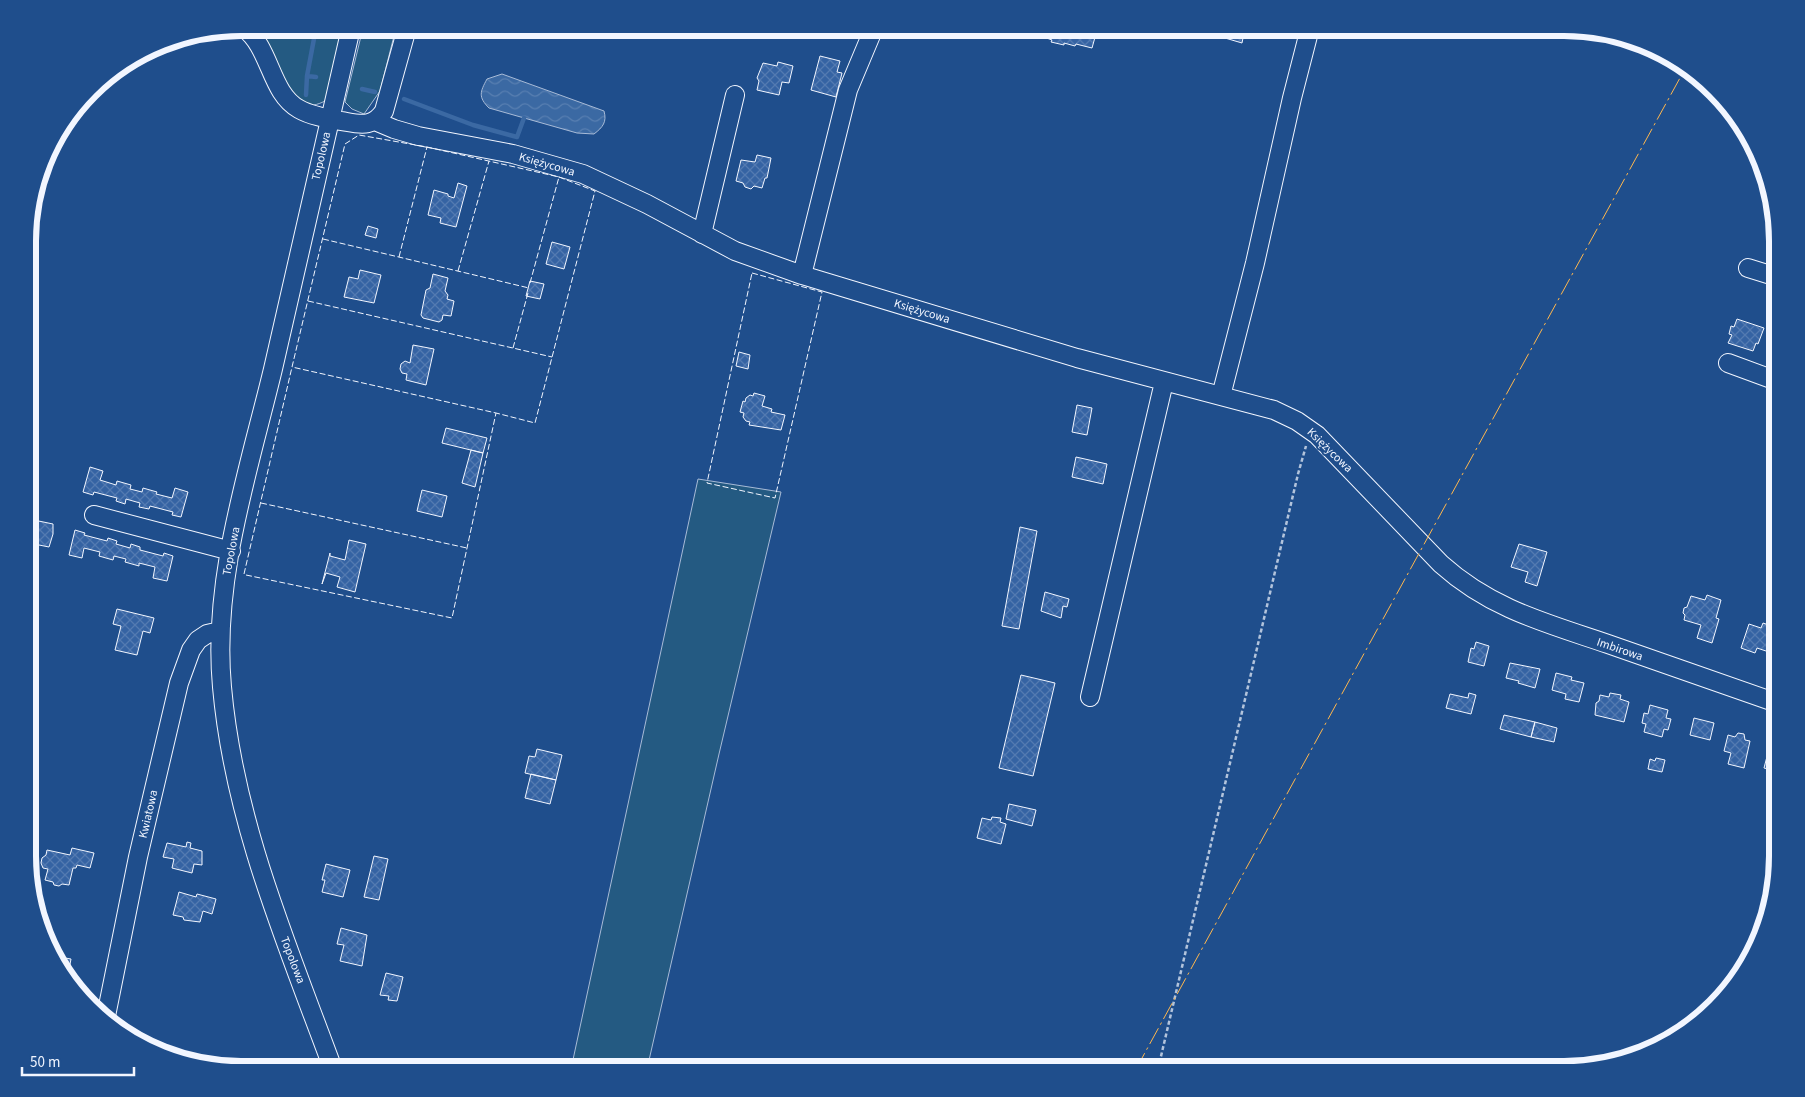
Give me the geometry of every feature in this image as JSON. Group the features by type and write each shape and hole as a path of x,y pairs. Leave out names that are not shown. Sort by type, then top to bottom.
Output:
{"street":[{"name":"Księżycowa","path":"253,36 262,49 283,94 291,104 307,114 365,125 375,121 418,136 490,149 568,169 647,204 735,251 802,275 1077,358 1274,410 1297,421 1313,432 1441,564 1468,586"},
{"name":"Topolowa","path":"331,1061 256,860 247,827 235,774 226,718 220,630 222,598 231,551 349,36"},
{"path":"375,121 384,111 387,104 404,36"},
{"path":"802,275 848,90 870,36"},
{"path":"1221,396 1255,263 1308,36"},
{"path":"702,234 735,95"},
{"path":"1748,268 1769,275"},
{"path":"1728,363 1769,379"},
{"path":"1090,697 1164,382"},
{"path":"94,515 231,551"},
{"name":"Imbirowa","path":"1468,586 1490,600 1518,613 1769,700"},
{"name":"Kwiatowa","path":"107,1011 138,857 180,683 191,650 198,640 207,634 220,630"}],"path":[{"path":"1160,1061 1298,474 1307,443 1313,432"}],"shaded area":[{"path":"263,36 341,36 325,101 311,105 302,103 290,90"},
{"path":"361,36 394,36 380,91 364,114 352,109 345,102"},
{"path":"698,479 781,492 649,1061 573,1061"}],"water":[{"path":"502,74 604,111 604,124 594,134 577,133 489,108 483,101 481,94 483,87 487,79"}],"building":[{"path":"1041,36 1095,36 1092,48 1076,44 1075,46 1064,43 1064,45 1051,42 1052,40"},
{"path":"1225,36 1243,36 1242,43 1225,38"},
{"path":"820,56 840,61 837,72 842,73 836,97 811,90"},
{"path":"778,62 793,66 789,83 782,82 779,95 757,90 759,81 757,78 763,63 777,66"},
{"path":"757,155 771,158 767,178 765,178 762,188 754,186 751,189 745,187 743,183 736,181 741,160 755,162"},
{"path":"458,183 467,186 456,227 440,223 441,218 428,215 434,190 454,198"},
{"path":"368,226 378,229 376,238 365,235"},
{"path":"552,242 570,247 564,269 546,264"},
{"path":"360,270 381,275 374,303 344,297 349,277 358,279"},
{"path":"433,274 448,278 445,291 448,295 447,299 454,301 451,316 443,315 442,320 439,322 423,318 421,315 426,290 430,288"},
{"path":"530,281 544,284 540,299 526,296"},
{"path":"1737,319 1764,328 1753,351 1728,343 1732,335 1729,334 1731,326 1734,327"},
{"path":"413,345 434,349 426,385 406,380 407,374 402,373 400,369 401,364 405,361 410,363"},
{"path":"739,352 750,355 748,369 736,366"},
{"path":"754,393 765,396 762,406 772,409 771,412 785,415 781,430 749,425 750,422 746,421 743,417 744,413 740,412 743,401 745,402 746,398 750,395 753,396"},
{"path":"1077,405 1092,408 1087,435 1072,432"},
{"path":"446,428 487,438 483,453 442,443"},
{"path":"471,450 483,453 475,487 462,483"},
{"path":"1076,457 1107,464 1103,484 1072,477"},
{"path":"90,467 103,471 100,480 116,485 117,481 131,485 130,489 142,492 143,488 172,498 175,488 188,492 181,517 172,515 173,512 150,506 149,509 139,507 140,503 126,499 125,504 116,501 117,498 94,492 93,495 83,492"},
{"path":"422,490 447,496 442,517 417,511"},
{"path":"36,520 53,524 53,534 49,547 36,544"},
{"path":"1020,527 1037,531 1019,629 1002,626"},
{"path":"75,530 85,533 84,535 107,541 108,538 117,541 116,544 130,548 131,544 140,547 140,550 163,556 164,553 173,556 167,581 153,578 155,567 139,563 139,566 125,562 126,559 114,556 113,560 99,556 100,552 84,548 82,558 69,555"},
{"path":"349,540 366,544 355,592 337,587 340,577 326,573 322,584 330,553 330,556 345,560"},
{"path":"1519,544 1547,552 1537,586 1525,582 1528,572 1511,567"},
{"path":"1045,592 1069,599 1067,607 1063,606 1061,618 1041,611"},
{"path":"1707,595 1721,600 1716,618 1719,619 1712,643 1697,638 1701,625 1684,620 1685,615 1683,613 1691,596 1705,600"},
{"path":"117,609 154,618 150,633 143,631 137,655 115,650 121,626 113,624"},
{"path":"1763,623 1769,625 1769,652 1757,648 1755,653 1741,648 1749,624 1761,628"},
{"path":"1476,642 1489,646 1484,666 1468,662 1471,648 1474,649"},
{"path":"1510,663 1540,669 1535,688 1506,678"},
{"path":"1556,673 1572,677 1571,680 1584,683 1579,702 1565,699 1566,694 1552,690"},
{"path":"1021,675 1055,683 1033,776 999,768"},
{"path":"1469,693 1476,695 1471,714 1446,708 1450,694 1468,698"},
{"path":"1610,693 1621,695 1620,699 1629,702 1624,722 1595,715 1596,703 1599,701 1600,695 1609,697"},
{"path":"1650,705 1668,710 1666,718 1671,719 1668,730 1664,729 1662,737 1644,732 1646,724 1642,723 1644,713 1648,714"},
{"path":"1504,715 1535,722 1531,737 1500,729"},
{"path":"1694,718 1714,723 1710,740 1690,735"},
{"path":"1535,722 1557,728 1554,742 1531,737"},
{"path":"1738,733 1744,734 1745,740 1750,741 1744,768 1728,764 1731,753 1724,751 1728,735 1735,737"},
{"path":"537,749 562,755 556,780 525,773 529,756 535,757"},
{"path":"1769,749 1769,769 1764,768"},
{"path":"1656,758 1665,760 1662,772 1648,769 1650,759 1655,761"},
{"path":"531,774 556,780 550,804 525,798"},
{"path":"1009,804 1036,810 1032,826 1006,819"},
{"path":"992,817 1001,818 1000,822 1006,824 1001,844 977,838 982,818 991,820"},
{"path":"187,842 191,843 190,848 202,851 202,865 194,864 192,873 172,868 174,859 163,857 167,843 186,847"},
{"path":"72,848 94,853 90,868 77,865 76,868 73,868 69,885 54,885 53,882 45,880 48,869 43,868 41,863 47,850 70,855"},
{"path":"374,856 388,859 379,900 364,897"},
{"path":"326,864 350,870 343,897 322,892 325,880 322,880"},
{"path":"179,892 196,897 197,894 216,899 212,914 203,911 200,922 184,920 183,917 173,915"},
{"path":"341,928 367,935 362,966 340,961 344,945 337,944"},
{"path":"64,958 71,959 69,967"},
{"path":"386,973 403,977 397,1001 388,1000 389,996 380,995"}],"waterway":[{"path":"306,95 307,76 314,36"},
{"path":"307,76 316,77"},
{"path":"362,89 375,92"},
{"path":"404,99 473,125 517,137 524,118"}],"fence":[{"path":"246,575 452,618 496,413 292,367 345,144 359,135 427,147 559,177 595,191 535,423 496,413"},
{"path":"399,257 427,147"},
{"path":"458,271 489,161"},
{"path":"530,283 559,177"},
{"path":"323,239 529,288"},
{"path":"752,273 822,292 775,498 707,483 752,273"},
{"path":"513,348 528,293"},
{"path":"308,301 552,357"},
{"path":"244,574 292,367"},
{"path":"261,503 467,548"}],"power":[{"path":"1140,1061 1682,74"}]}
